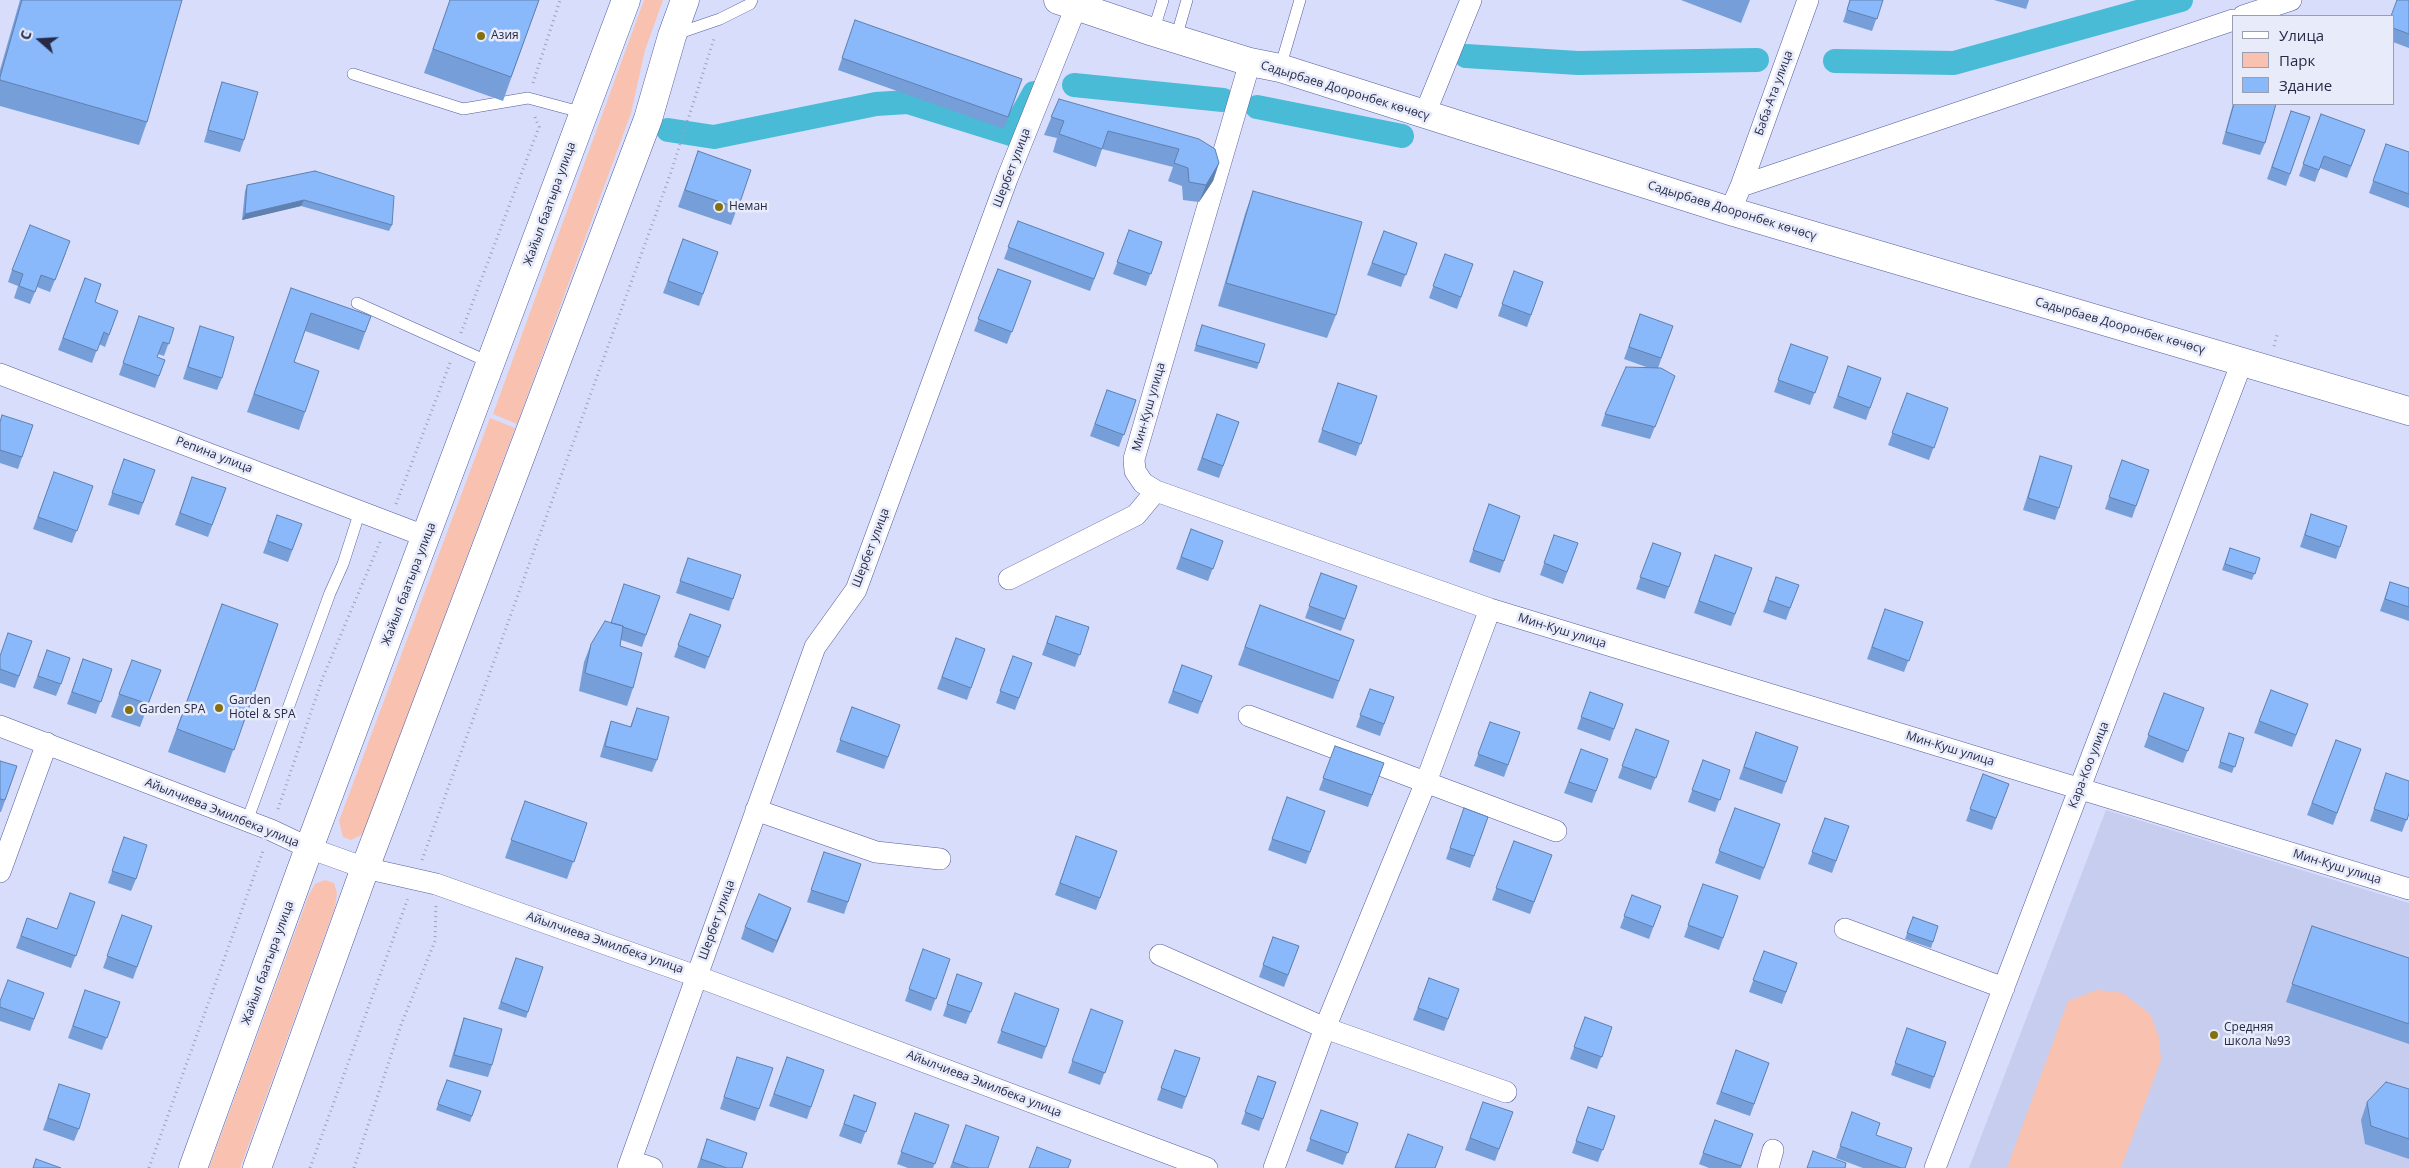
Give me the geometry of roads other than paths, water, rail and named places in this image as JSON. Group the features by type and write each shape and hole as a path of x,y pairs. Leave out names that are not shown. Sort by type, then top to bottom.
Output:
{"main road":[{"name":"Жайыл баатыра улица","path":"193,1168 309,848 626,0"},
{"path":"257,1168 365,868 648,119 672,36 685,0"},
{"name":"Садырбаев Дооронбек көчөсү","path":"1079,4 1165,35 1250,62 1280,68 1424,116 1730,212 2409,411"}],"street":[{"path":"1424,116 1471,0"},
{"name":"Баба-Ата улица","path":"1730,212 1808,0"},
{"path":"2246,15 2291,0"},
{"name":"Шербет улица","path":"629,1164 815,647 856,590 1007,179 1079,4"},
{"path":"1741,186 2232,20"},
{"name":"Мин-Куш улица","path":"1250,62 1134,459 1135,471 1142,483 1156,491 1490,609 2409,889"},
{"name":"Кара-Коо улица","path":"1935,1168 2242,362"},
{"name":"Репина улица","path":"0,374 427,536"},
{"path":"1009,579 1136,515 1156,491"},
{"path":"1274,1168 1325,1028 1426,782 1490,609"},
{"path":"1248,716 1556,831"},
{"name":"Айылчиева Эмилбека улица","path":"0,726 270,830 309,848 365,868 436,884 696,976 1207,1168"},
{"path":"0,872 47,743"},
{"path":"756,810 876,852 940,859"},
{"path":"1845,930 2004,988"},
{"path":"1160,955 1325,1028 1506,1092"},
{"path":"629,1164 652,1168"}],"lane":[{"path":"672,36 720,19 750,4 752,0"},
{"path":"1163,0 1165,35"},
{"path":"1165,35 1187,0"},
{"path":"1280,68 1300,0"},
{"path":"352,74 463,110 528,98 584,113"},
{"path":"357,303 491,364"},
{"path":"247,821 330,593 343,564 360,510"}],"waterway":[{"path":"1835,61 1954,63 2181,0"},
{"path":"1466,56 1578,63 1757,60"},
{"path":"1074,85 1223,100"},
{"path":"668,130 714,137 876,104 908,102 1011,134 1034,93"},
{"path":"1257,107 1402,136"}],"place":[{"name":"Азия","path":"481,36"},
{"name":"Неман","path":"719,207"},
{"name":"Garden Hotel & SPA","path":"219,708"},
{"name":"Garden SPA","path":"129,710"},
{"name":"Средняя школа №93","path":"2214,1035"}]}
